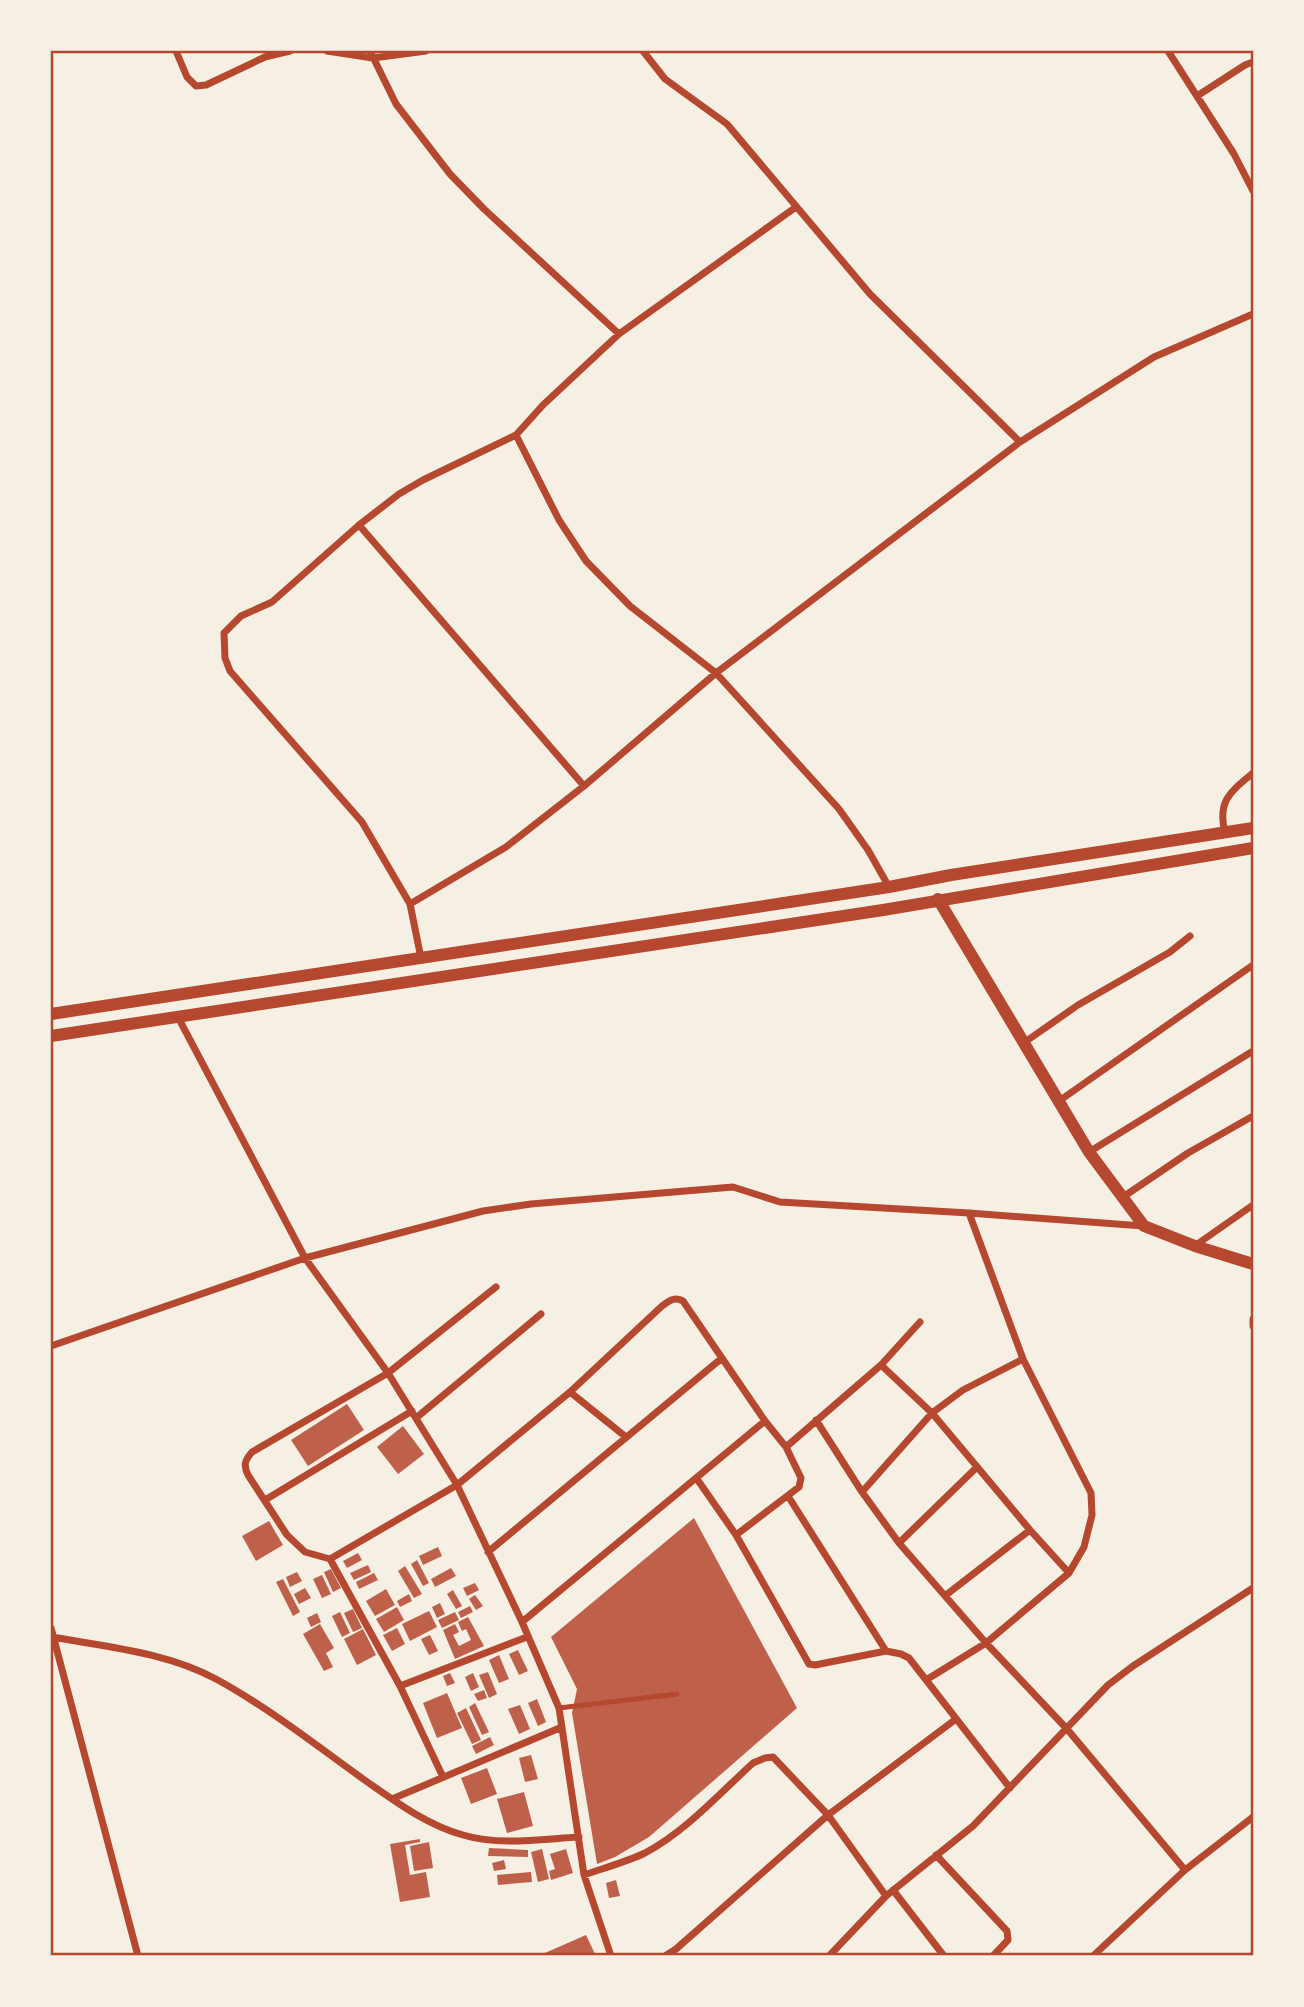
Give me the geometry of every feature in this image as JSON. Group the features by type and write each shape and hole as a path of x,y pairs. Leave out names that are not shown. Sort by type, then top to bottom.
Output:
{"street":[{"path":"176,51 187,76 196,86 206,85 265,57 290,51"},
{"path":"327,51 372,54 426,51"},
{"path":"643,51 665,79 727,124 870,294 1020,442"},
{"path":"1168,51 1234,154 1253,191"},
{"path":"372,54 396,104 450,174 619,334"},
{"path":"1197,96 1253,62"},
{"path":"421,959 410,904 362,822 230,671 223,646 224,633 232,623 272,602 359,525 399,494 516,435 543,405 619,334 796,207"},
{"path":"410,904 506,847 584,786 716,673 1020,442 1154,358 1253,314"},
{"path":"516,435 559,520 586,561 631,606 716,673 839,809 890,887"},
{"path":"359,525 584,786"},
{"path":"1225,833 1223,804 1234,789 1253,773"},
{"path":"51,1014 890,887 1253,828"},
{"path":"51,1036 883,910 1253,848"},
{"path":"938,899 1089,1152 1144,1226"},
{"path":"1025,1042 1078,1005 1160,958 1190,936"},
{"path":"1059,1101 1253,965"},
{"path":"177,1016 305,1258 388,1373 457,1485 523,1622 527,1637 559,1708 584,1875 611,1956"},
{"path":"1089,1152 1253,1051"},
{"path":"1124,1197 1188,1153 1253,1115"},
{"path":"51,1346 305,1258 483,1211 733,1187 780,1202 1144,1226 1253,1264"},
{"path":"1195,1246 1253,1205"},
{"path":"926,1680 986,1643 1069,1573 1084,1547 1092,1515 1091,1493 1023,1359 969,1213"},
{"path":"496,1287 388,1373 252,1452 246,1459 244,1466 287,1535 305,1552 330,1559 399,1521 457,1485 570,1392 662,1306 679,1298 786,1447 802,1483 736,1535"},
{"path":"265,1500 414,1414 541,1314"},
{"path":"1253,1319 1253,1326"},
{"path":"786,1447 881,1365 920,1322"},
{"path":"488,1552 722,1358"},
{"path":"862,1492 932,1413 964,1390 1023,1359"},
{"path":"881,1365 932,1413 1069,1573"},
{"path":"570,1392 626,1437"},
{"path":"816,1420 862,1492 899,1543 986,1643 1067,1729 1185,1870"},
{"path":"523,1622 765,1421"},
{"path":"899,1543 978,1467"},
{"path":"697,1479 736,1535 809,1664 886,1651 909,1658 1010,1788"},
{"path":"788,1496 886,1651"},
{"path":"946,1595 1030,1530"},
{"path":"330,1559 400,1686 443,1777"},
{"path":"829,1956 886,1896 973,1826 1108,1685 1253,1588"},
{"path":"138,1956 51,1635 175,1660 215,1679 258,1704 391,1799 434,1825 464,1836 491,1841 579,1837"},
{"path":"400,1686 527,1637"},
{"path":"665,1956 679,1953 828,1815 956,1719"},
{"path":"391,1799 562,1727"},
{"path":"584,1875 643,1854 682,1828 753,1763 773,1757 828,1815 886,1896"},
{"path":"1093,1956 1185,1870 1253,1817"},
{"path":"936,1855 1007,1931 1008,1941 993,1956"},
{"path":"893,1890 944,1956"}],"lane":[{"path":"559,1708 677,1694"}],"building":[{"path":"347,1404 364,1430 308,1466 291,1440"},
{"path":"403,1426 424,1454 398,1474 377,1447"},
{"path":"694,1518 797,1708 649,1837 597,1864 572,1713 577,1689 551,1637"},
{"path":"269,1521 283,1545 256,1561 242,1536"},
{"path":"438,1547 442,1556 423,1565 419,1556"},
{"path":"358,1553 362,1560 347,1568 343,1561"},
{"path":"417,1560 429,1583 423,1586 411,1564"},
{"path":"368,1565 371,1572 354,1580 350,1573"},
{"path":"405,1566 422,1594 414,1598 398,1571"},
{"path":"451,1568 456,1576 435,1587 431,1579"},
{"path":"331,1569 341,1588 333,1592 324,1572"},
{"path":"297,1572 302,1581 290,1587 286,1577"},
{"path":"374,1573 378,1580 359,1589 356,1582"},
{"path":"322,1575 331,1594 322,1598 313,1579"},
{"path":"283,1579 300,1612 293,1616 276,1582"},
{"path":"475,1583 479,1590 467,1596 463,1588"},
{"path":"305,1588 311,1598 299,1604 294,1594"},
{"path":"386,1589 395,1605 375,1616 366,1601"},
{"path":"453,1590 462,1606 456,1609 447,1594"},
{"path":"409,1594 412,1601 400,1607 397,1601"},
{"path":"475,1595 483,1606 476,1610 469,1599"},
{"path":"440,1603 445,1614 437,1618 432,1607"},
{"path":"470,1606 473,1612 461,1618 458,1612"},
{"path":"397,1607 404,1620 384,1632 376,1619"},
{"path":"353,1609 362,1628 353,1632 344,1613"},
{"path":"429,1611 437,1627 410,1641 402,1624"},
{"path":"340,1612 350,1633 342,1637 332,1616"},
{"path":"455,1612 459,1620 442,1628 438,1620"},
{"path":"317,1613 321,1622 311,1627 307,1618"},
{"path":"468,1617 484,1646 455,1659 443,1630 455,1624 459,1632 453,1635 459,1646 471,1640 466,1629 462,1631 458,1622"},
{"path":"320,1624 334,1648 326,1653 333,1667 324,1671 303,1634"},
{"path":"397,1628 405,1644 392,1651 383,1635"},
{"path":"363,1629 376,1655 357,1665 344,1639"},
{"path":"430,1635 438,1651 429,1655 421,1639"},
{"path":"518,1650 528,1671 519,1675 509,1654"},
{"path":"499,1655 509,1679 499,1683 489,1660"},
{"path":"488,1672 497,1694 489,1698 479,1675"},
{"path":"450,1673 455,1683 447,1686 443,1676"},
{"path":"473,1673 479,1687 471,1691 465,1677"},
{"path":"484,1690 487,1698 478,1701 474,1694"},
{"path":"447,1693 462,1728 437,1738 423,1703"},
{"path":"537,1699 546,1722 538,1726 528,1703"},
{"path":"475,1703 489,1732 482,1735 469,1707"},
{"path":"520,1705 530,1729 519,1734 508,1709"},
{"path":"466,1708 481,1740 472,1744 457,1713"},
{"path":"490,1737 494,1745 476,1754 472,1746"},
{"path":"531,1755 538,1779 525,1782 519,1758"},
{"path":"487,1768 497,1794 471,1804 461,1778"},
{"path":"524,1792 533,1826 507,1833 497,1799"},
{"path":"420,1839 420,1842 405,1845 410,1875 426,1872 430,1897 400,1902 390,1844"},
{"path":"429,1842 433,1868 414,1871 410,1846"},
{"path":"489,1848 528,1850 528,1857 488,1856"},
{"path":"542,1849 549,1879 538,1882 531,1852"},
{"path":"566,1849 573,1873 551,1880 549,1871 555,1869 550,1854"},
{"path":"504,1860 506,1869 494,1871 492,1863"},
{"path":"531,1872 532,1882 498,1885 497,1875"},
{"path":"616,1880 620,1896 609,1898 606,1883"},
{"path":"586,1935 596,1956 538,1956"}]}
